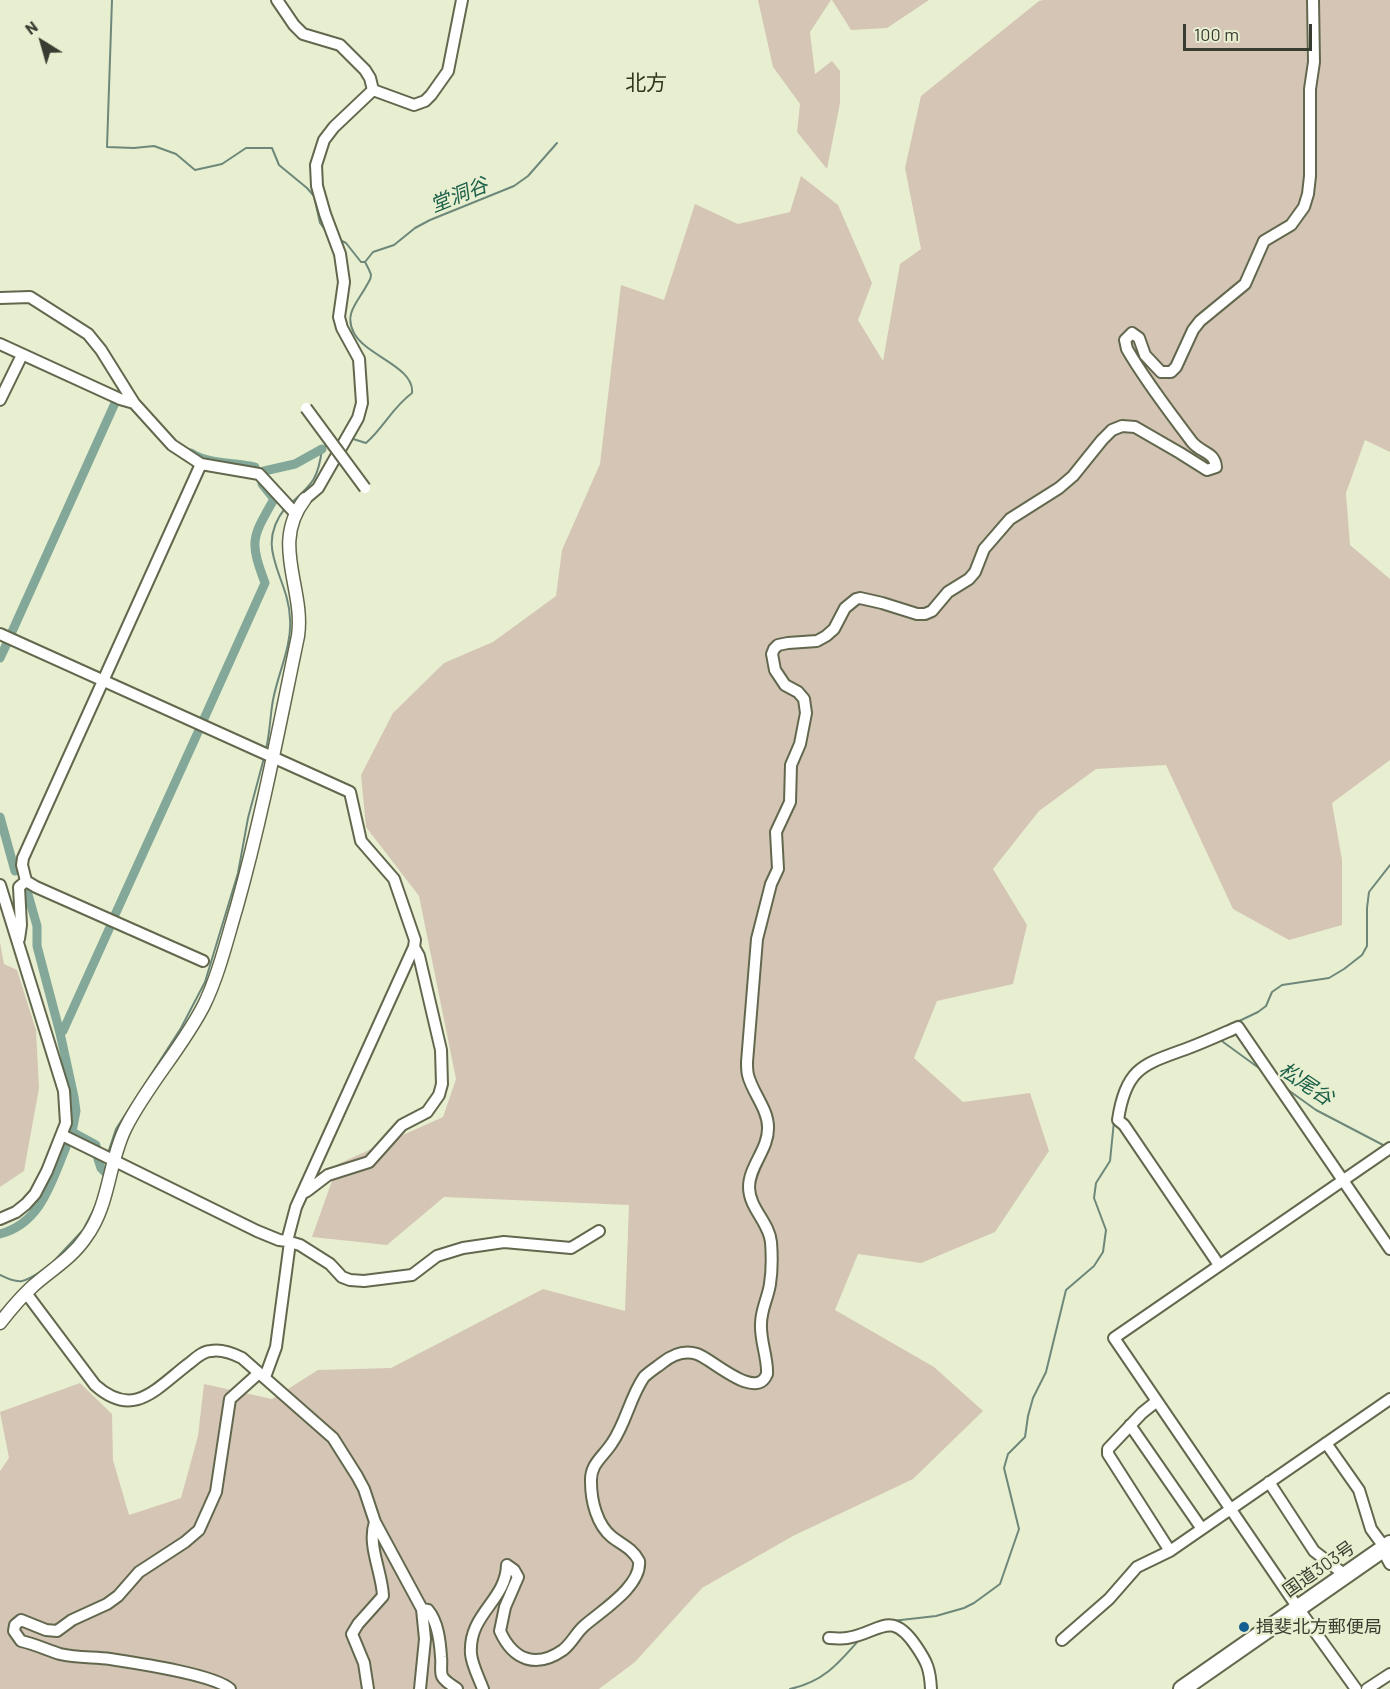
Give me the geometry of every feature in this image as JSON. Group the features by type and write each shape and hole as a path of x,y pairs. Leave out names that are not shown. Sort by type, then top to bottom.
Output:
{"highway":[{"name":"国道303号","path":"1182,1689 1345,1575 1387,1551"}],"street":[{"path":"277,0 303,34 340,45 365,70 373,90"},
{"path":"373,90 414,105 431,95 448,71 462,0"},
{"path":"483,1689 471,1654 474,1632 477,1621 506,1580 507,1565 514,1570 518,1578 505,1607 500,1631 511,1649 521,1658 531,1660 549,1658 564,1649 582,1627 615,1601 636,1577 639,1561 632,1550 605,1530 596,1511 591,1481 592,1470 613,1443 645,1376 667,1359 681,1353 696,1353 730,1375 758,1383 766,1378 760,1322 762,1307 770,1285 771,1241 750,1195 749,1185 751,1173 765,1143 768,1127 767,1118 748,1076 747,1062 757,939 771,884 778,869 776,832 790,802 791,765 801,744 806,713 804,699 798,692 785,685 775,670 772,654 774,649 778,645 817,641 826,636 834,629 845,608 860,598 917,614 932,611 948,591 969,579 975,572 984,549 1010,519 1059,488 1073,476 1112,430 1122,426 1135,427 1207,470 1216,467 1215,459 1196,446 1159,399 1127,349 1125,340 1132,333 1139,339 1145,355 1161,372 1171,372 1176,367 1193,330 1200,321 1245,284 1264,241 1291,225 1304,207 1310,176 1310,89 1314,62 1313,0"},
{"path":"0,1323 26,1293 74,1252 87,1236 105,1199 118,1145 127,1125 190,1028 214,980 246,875 273,758 300,620 288,542 295,513 305,499 318,488 358,418 362,403 359,359 342,328 339,317 344,282 340,254 317,186 316,165 324,140 334,127 373,90"},
{"path":"0,298 30,297 88,334 101,350 134,403 172,445 201,464 259,474 295,513"},
{"path":"0,344 120,399 134,403"},
{"path":"0,400 21,355"},
{"path":"306,408 365,488"},
{"path":"26,881 22,865 23,858 201,464"},
{"path":"0,634 350,792 362,841 394,879 415,940 414,947 296,1207 289,1242 276,1347 262,1375 230,1399 216,1492 199,1530 185,1542 139,1572 118,1596 107,1604 72,1620 57,1631 46,1630 21,1620 15,1624 14,1631 21,1641 37,1644 60,1654 112,1660 201,1676 219,1681 230,1689"},
{"path":"18,942 21,926 19,887 26,881"},
{"path":"26,881 203,961"},
{"path":"0,885 64,1091 66,1123 35,1194 16,1212 0,1219"},
{"path":"302,1193 328,1175 369,1162 402,1125 427,1112 435,1104 442,1084 441,1050 419,956 414,947"},
{"path":"1219,1265 1124,1125 1118,1120 1126,1087 1139,1070 1159,1058 1238,1027 1390,1249"},
{"path":"62,1136 257,1231 300,1245 330,1264 342,1277 350,1280 364,1281 412,1275 437,1257 464,1248 504,1242 572,1248 599,1231"},
{"path":"1356,1689 1114,1338 1390,1148"},
{"path":"26,1293 95,1385 108,1396 119,1401 132,1401 149,1394 209,1350 230,1352 242,1358 333,1438 348,1459 364,1489 375,1522 422,1609 425,1639 420,1689"},
{"path":"1062,1640 1109,1599 1137,1567 1170,1551 1390,1399"},
{"path":"1157,1401 1130,1425 1108,1449 1108,1454 1170,1551"},
{"path":"1130,1425 1202,1528"},
{"path":"1326,1443 1359,1490 1371,1529 1387,1551"},
{"path":"1269,1482 1314,1551 1345,1575"},
{"path":"368,1689 364,1663 352,1634 383,1596 371,1532 375,1522"},
{"path":"422,1609 428,1610 436,1625 441,1674 445,1680 458,1689"},
{"path":"829,1638 849,1638 885,1625 900,1628 906,1632 928,1665 931,1689"},
{"path":"1367,1689 1390,1674"}],"shaded area":[{"path":"758,0 831,0 810,32 815,74 832,61 840,71 840,103 827,169 797,132 800,104 773,67"},
{"path":"832,0 929,0 887,28 851,30"},
{"path":"1043,0 1390,0 1390,452 1365,440 1346,493 1350,545 1390,579 1390,760 1332,803 1342,860 1342,925 1289,940 1233,909 1166,765 1096,769 1039,811 993,869 1027,925 1013,984 937,1001 914,1058 963,1102 1030,1093 1049,1151 995,1232 921,1263 858,1254 835,1310 934,1367 983,1411 913,1479 793,1536 702,1588 635,1662 599,1689 0,1689 0,1471 9,1458 0,1412 80,1383 112,1414 113,1460 129,1515 181,1498 198,1436 204,1384 272,1399 318,1370 391,1368 543,1289 625,1311 629,1205 444,1197 387,1245 312,1237 338,1164 443,1117 456,1079 419,896 366,827 361,775 393,713 444,663 493,642 556,596 562,550 600,464 621,285 664,300 695,204 738,224 790,212 801,176 838,205 872,283 858,320 883,361 900,264 921,249 905,168 921,96"},
{"path":"0,942 4,964 17,970 36,1030 39,1088 24,1171 0,1187"}],"waterway":[{"path":"112,0 107,147 154,146 176,154 195,170 222,164 246,148 272,148 279,165 314,196 320,223 326,231"},
{"name":"堂洞谷","path":"365,262 373,252 394,245 415,228 430,220 514,186 528,176 557,143"},
{"path":"338,239 346,243 361,262 365,262 371,275 351,313 351,326 354,333 360,341 406,376 411,384 412,393 366,443 350,438"},
{"path":"11,634 115,403"},
{"path":"290,504 313,481 322,449 329,443"},
{"path":"264,471 295,464 322,449"},
{"path":"191,453 206,460 255,467"},
{"path":"203,721 265,583 257,557 255,540 257,531 274,499 262,484"},
{"path":"266,749 273,700 290,629 288,604 272,550 272,536 276,522 286,507"},
{"path":"0,658 8,641"},
{"path":"114,917 199,730"},
{"path":"108,1153 116,1129 181,1028 205,982 238,873 248,818 264,758"},
{"path":"0,817 15,871"},
{"path":"1235,1023 1266,1006 1272,992 1282,985 1329,978 1362,955 1367,946 1369,892 1390,865"},
{"path":"27,891 37,926 37,946 74,1097 76,1111 72,1132 96,1147"},
{"path":"60,1033 63,1031 110,927"},
{"name":"松尾谷","path":"1219,1039 1263,1071"},
{"name":"松尾谷","path":"1284,1087 1316,1110 1385,1146"},
{"path":"892,1621 936,1616 964,1608 1000,1584 1019,1529 1004,1468 1008,1454 1025,1437 1033,1398 1046,1372 1066,1290 1094,1266 1103,1252 1106,1230 1094,1198 1096,1183 1110,1161 1114,1121"},
{"path":"0,1234 14,1229 35,1211 43,1200 66,1147"},
{"path":"98,1159 105,1172"},
{"path":"102,1185 107,1161"},
{"path":"53,1262 83,1230 96,1205"},
{"path":"0,1275 21,1281 42,1271"},
{"path":"790,1689 821,1677 837,1664 859,1640"}],"place":[{"name":"揖斐北方郵便局","path":"1244,1627"}],"district":[{"name":"北方","path":"646,83"}]}
